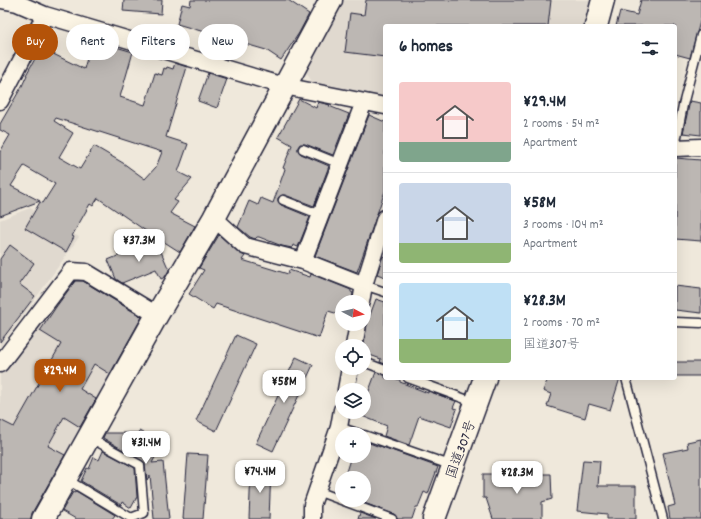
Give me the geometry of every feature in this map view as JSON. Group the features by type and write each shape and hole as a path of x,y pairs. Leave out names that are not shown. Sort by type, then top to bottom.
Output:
{"main road":[{"path":"43,519 157,315 214,218 331,0"},
{"path":"597,24 603,0"},
{"name":"国道307号","path":"434,519 485,380"}],"street":[{"path":"1,0 36,8 284,86 383,106"},
{"path":"0,101 36,8"},
{"path":"303,262 364,102"},
{"path":"677,148 701,147"},
{"path":"214,218 245,246 303,262 364,284"},
{"path":"362,295 364,284 383,225"},
{"path":"0,364 71,271 86,272 157,315"},
{"path":"339,427 340,419"},
{"path":"312,519 312,505 335,439"}],"lane":[{"path":"677,137 683,105 701,35"},
{"path":"303,149 340,164"},
{"path":"283,200 321,215"},
{"path":"364,284 383,291"},
{"path":"677,322 701,323"},
{"path":"371,365 383,369"},
{"path":"413,380 476,404"},
{"path":"627,380 663,519"},
{"path":"66,478 131,518 144,513 140,465 89,437"},
{"path":"371,437 454,466"},
{"path":"317,491 392,519"}],"shaded area":[{"path":"343,0 593,0 586,24 383,24 383,98 314,85 306,72"},
{"path":"30,208 79,237 0,347 0,220"},
{"path":"74,274 149,318 34,519 0,519 0,373"}],"building":[{"path":"124,0 162,0 161,14 123,11"},
{"path":"191,0 288,0 309,14 299,33 281,60 266,50 248,45 248,24 198,24 198,30 190,28 190,24 177,24 182,4 190,6"},
{"path":"366,0 551,0 548,24 383,24 383,57 345,52 350,13 364,15"},
{"path":"641,0 701,0 701,18 690,58 677,55 677,24 617,24 620,11 637,15"},
{"path":"119,48 127,50 127,60 131,60 120,97 145,105 155,73 162,75 164,68 166,69 167,67 173,69 175,63 187,67 166,137 188,144 178,172 192,179 174,200 178,202 170,213 195,226 180,252 155,236 156,238 98,198 93,206 90,204 72,236 74,237 66,252 25,228 40,202 43,203 55,184 24,166 11,186 40,201 0,216 0,152 10,135 0,130 0,124 22,86 34,60 58,60 58,56 84,69 86,60 119,60","holes":["56,118 162,152 156,167 145,179 123,163 94,146 80,169 59,157 73,133 54,121"]},
{"path":"208,73 227,79 217,108 198,101"},
{"path":"299,99 316,108 318,102 330,105 329,106 349,114 333,155 305,144 300,144 298,147 301,154 329,166 314,206 285,195 278,198 281,205 310,217 298,247 293,245 292,248 282,246 259,237 255,239 250,237 238,227 249,201 258,205 261,198 273,203 285,169 283,168 292,145 278,137"},
{"path":"690,101 701,103 701,135 683,133"},
{"path":"369,115 383,121 383,197 357,272 315,256"},
{"path":"677,158 701,160 701,241 677,239"},
{"path":"219,235 239,253 245,256 242,260 288,274 289,270 310,277 311,274 351,290 353,295 335,295 335,313 328,311 319,338 216,304 213,309 189,294 204,270 199,268"},
{"path":"156,240 169,270 165,277 161,279 156,269 122,283 116,279 108,260"},
{"path":"10,245 34,263 19,284 35,296 0,342 0,259"},
{"path":"383,256 383,276 377,274"},
{"path":"75,281 83,281 142,317 110,374 94,364 80,389 96,399 80,427 64,417 48,446 65,455 32,513 31,519 0,519 0,420 14,427 61,344 40,331"},
{"path":"677,286 701,289 701,313 677,310"},
{"path":"376,299 383,301 383,363 380,362 381,359 371,355 371,339 365,339 366,331 371,331 371,312"},
{"path":"236,335 256,344 216,431 196,421"},
{"path":"296,357 313,365 273,451 256,443"},
{"path":"677,362 701,362 701,376 677,376"},
{"path":"376,372 383,374 383,380 400,380 400,382 428,393 428,391 456,401 453,408 457,409 451,427 419,416 409,445 384,436 387,426 370,419 371,419 371,385"},
{"path":"547,380 619,380 610,410 589,404 585,418 547,406 551,394 543,391"},
{"path":"139,431 160,442 158,444 161,446 152,463 163,462 169,519 154,519 150,475 147,480 144,462 103,438 105,433 138,433"},
{"path":"701,439 701,519 670,519 668,507 675,505 663,453 688,448 687,442"},
{"path":"371,444 438,467 428,494 424,492 418,507 416,507 412,519 397,519 394,514 371,506 371,471 346,471 349,463 371,463"},
{"path":"103,451 135,468 137,497 131,508 122,502 121,505 81,481 87,468 89,469 94,457 99,460"},
{"path":"188,454 208,455 203,519 183,519"},
{"path":"583,460 600,461 598,486 636,486 636,519 607,519 607,514 577,511"},
{"path":"251,469 271,470 269,519 249,519"},
{"path":"483,474 551,474 552,499 542,502 542,519 493,519 486,498 483,498"},
{"path":"76,491 115,515 112,519 76,519 62,511 73,492 75,493"},
{"path":"360,513 376,519 358,519"}]}
